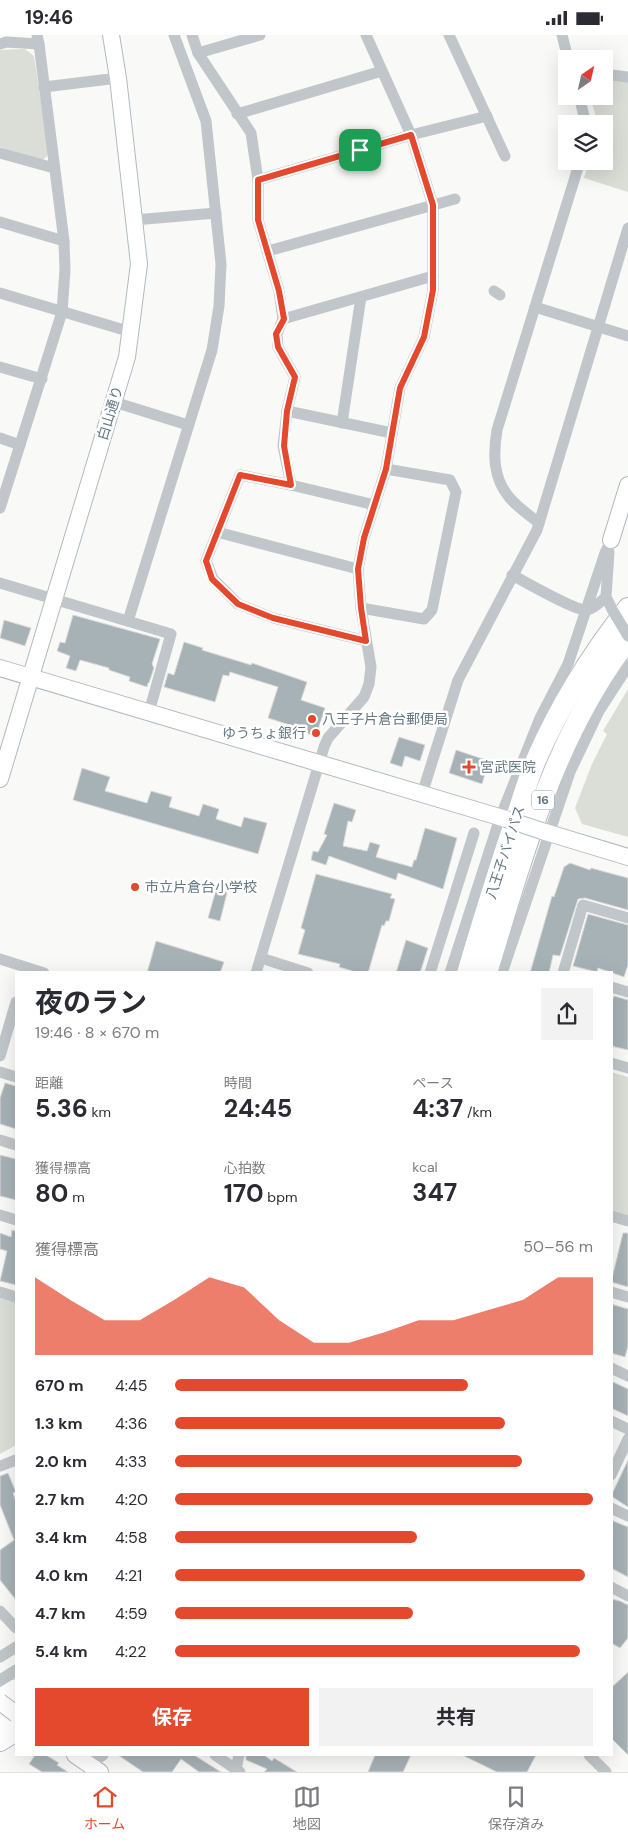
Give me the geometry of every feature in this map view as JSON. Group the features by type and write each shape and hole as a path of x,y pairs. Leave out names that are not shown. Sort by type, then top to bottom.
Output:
{"highway":[{"name":"八王子バイパス","path":"468,971 506,845 536,761 565,699 606,637 620,609"},
{"name":"八王子バイパス","path":"488,971 525,851 554,769 596,685 628,640"},
{"path":"0,1700 15,1690"},
{"path":"0,1722 15,1714"},
{"path":"0,1741 15,1732"}],"street":[{"name":"白山通り","path":"0,779 4,752 30,677 114,402 127,357 131,332 139,264 118,78 111,35"},
{"path":"128,621 212,351 219,305 221,264 206,121 174,35"},
{"path":"192,35 198,53 251,133 258,180 258,220 279,291 284,319 276,334 278,347 295,377 287,411 284,446 291,485"},
{"path":"198,53 260,35"},
{"path":"257,971 328,738 364,697 369,684 370,667 361,608 358,569 364,538 386,469 400,388 424,337 433,290 433,205 411,135 366,35"},
{"path":"449,35 505,156"},
{"path":"562,35 566,50"},
{"path":"0,44 38,39 64,241 65,269 62,312 0,508"},
{"path":"237,114 382,71"},
{"path":"613,75 628,77"},
{"path":"44,87 118,78"},
{"path":"258,180 411,135 487,116"},
{"path":"0,153 54,168"},
{"path":"539,523 510,498 502,485 496,469 494,451 497,430 577,170"},
{"path":"268,251 455,199"},
{"path":"134,220 216,213"},
{"path":"0,222 64,241"},
{"path":"422,794 458,680 539,523 628,228"},
{"path":"284,319 433,275"},
{"path":"0,293 131,332"},
{"path":"342,423 361,297"},
{"path":"535,307 628,336"},
{"path":"0,367 42,379"},
{"path":"114,402 188,425"},
{"path":"287,411 392,433"},
{"path":"0,439 20,445"},
{"path":"361,608 424,619 432,610 456,492 450,480 386,469"},
{"path":"366,641 273,618 238,604 212,579 206,561 240,475 375,505"},
{"path":"451,971 464,928 540,718 568,664 628,485"},
{"path":"217,532 358,569"},
{"path":"512,575 574,607 585,610 591,608 606,597 610,540"},
{"path":"0,583 171,634 149,712"},
{"path":"606,597 620,609 628,636"},
{"path":"503,971 546,832 570,772 586,736 612,688 628,666"},
{"path":"0,668 628,857"},
{"path":"431,971 474,833"},
{"path":"563,971 583,905 628,918"},
{"path":"446,922 464,928"},
{"path":"260,958 302,971"},
{"path":"0,959 26,970"},
{"path":"613,988 628,992"},
{"path":"0,1056 15,1005"},
{"path":"613,1064 628,1068"},
{"path":"0,1072 15,1077"},
{"path":"0,1140 15,1145"},
{"path":"0,1215 15,1220"},
{"path":"613,1217 628,1221"},
{"path":"0,1292 15,1297"},
{"path":"613,1293 628,1297"},
{"path":"613,1368 628,1376"},
{"path":"613,1422 628,1429"},
{"path":"613,1471 628,1439"},
{"path":"0,1467 15,1460"},
{"path":"613,1508 628,1516"},
{"path":"613,1588 628,1596"},
{"path":"0,1611 15,1627"},
{"path":"0,1657 15,1648"},
{"path":"0,1680 15,1671"},
{"path":"0,1700 15,1712"},
{"path":"77,1756 95,1768 102,1756"},
{"path":"217,1756 238,1770 239,1756"},
{"path":"591,1756 606,1772"}],"shaded area":[{"path":"25,49 34,56 49,154 43,160 0,147 0,50"},
{"path":"613,80 628,82 628,192 584,178 586,170 613,170 613,115 595,115 593,105 613,105"},
{"path":"628,689 628,837 582,824 575,808 592,764 607,734 603,731"},
{"path":"613,1073 628,1077 628,1218 613,1214"},
{"path":"0,1297 15,1302 15,1446 0,1454"}],"building":[{"path":"73,615 160,639 152,664 154,668 147,687 129,681 130,677 109,670 109,668 80,660 76,671 66,668 70,656 57,651 60,642 65,643"},
{"path":"4,620 31,628 25,646 0,638"},
{"path":"184,642 203,648 202,650 251,665 252,663 307,682 301,700 325,708 316,736 298,731 299,728 268,718 278,687 230,672 229,676 223,675 215,702 164,687 168,673 174,675"},
{"path":"399,737 425,745 420,761 405,756 402,767 390,763"},
{"name":"宮武医院","path":"456,750 489,761 482,784 449,773"},
{"path":"82,768 110,777 105,791 147,803 151,791 172,797 169,807 199,816 203,804 219,809 216,819 241,827 244,817 267,823 258,854 73,800"},
{"path":"334,803 356,810 352,822 348,821 343,846 367,851 370,842 380,845 376,857 412,867 414,860 416,860 425,828 457,838 443,889 398,873 396,880 329,856 326,865 311,860 313,851 318,852 327,835 324,834"},
{"path":"570,863 590,870 591,868 628,878 628,910 585,898 578,899 560,956 553,955 549,971 531,971 552,896 554,897 564,867"},
{"path":"316,874 392,894 390,898 395,899 389,921 386,921 384,926 382,925 369,971 352,971 339,967 340,964 298,954 305,930 301,928"},
{"path":"217,886 228,889 220,921 208,918"},
{"path":"588,914 628,925 628,965 624,977 613,973 613,971 598,968 597,971 593,971 573,966"},
{"path":"406,940 428,948 421,971 397,971"},
{"path":"156,941 224,962 221,971 148,971"},
{"path":"614,996 628,1000 628,1050 613,1046"},
{"path":"5,1083 15,1086 15,1129 0,1124 0,1098"},
{"path":"0,1155 15,1159 15,1200 0,1196"},
{"path":"12,1230 15,1231 15,1285 0,1281 7,1251 0,1249 0,1233 11,1237"},
{"path":"623,1233 628,1233 628,1287 613,1283 613,1274"},
{"path":"613,1305 628,1309 628,1346 625,1357 613,1354"},
{"path":"613,1382 628,1389 628,1416 613,1409"},
{"path":"628,1460 628,1507 613,1497 613,1492"},
{"path":"8,1473 15,1490 13,1493 15,1498 15,1599 0,1580 0,1550 14,1540 0,1505 0,1476"},
{"path":"613,1521 628,1527 628,1577 613,1569"},
{"path":"613,1599 628,1605 628,1638 620,1648 613,1644"},
{"path":"628,1672 628,1755 613,1740 613,1686"},
{"path":"34,1756 48,1756 59,1763 57,1765 68,1772 42,1772 29,1764"},
{"path":"119,1756 196,1756 221,1772 199,1772 181,1759 172,1772 143,1772"},
{"path":"246,1756 265,1756 272,1761 274,1758 297,1772 264,1772 267,1769 246,1760"},
{"path":"375,1756 411,1756 403,1772 368,1772"},
{"path":"464,1756 535,1756 527,1772 497,1772"}],"place":[{"name":"八王子片倉台郵便局","path":"312,719"},
{"name":"ゆうちょ銀行","path":"316,733"},
{"name":"宮武医院","path":"469,767"},
{"name":"市立片倉台小学校","path":"135,887"}],"route":[{"path":"411,135 433,205 433,290 424,337 400,388 386,469 364,538 358,569 366,641 273,618 238,604 212,579 206,561 240,475 291,485 284,446 287,411 295,377 278,347 276,334 284,319 279,291 258,220 258,180 360,150 411,135"}]}
